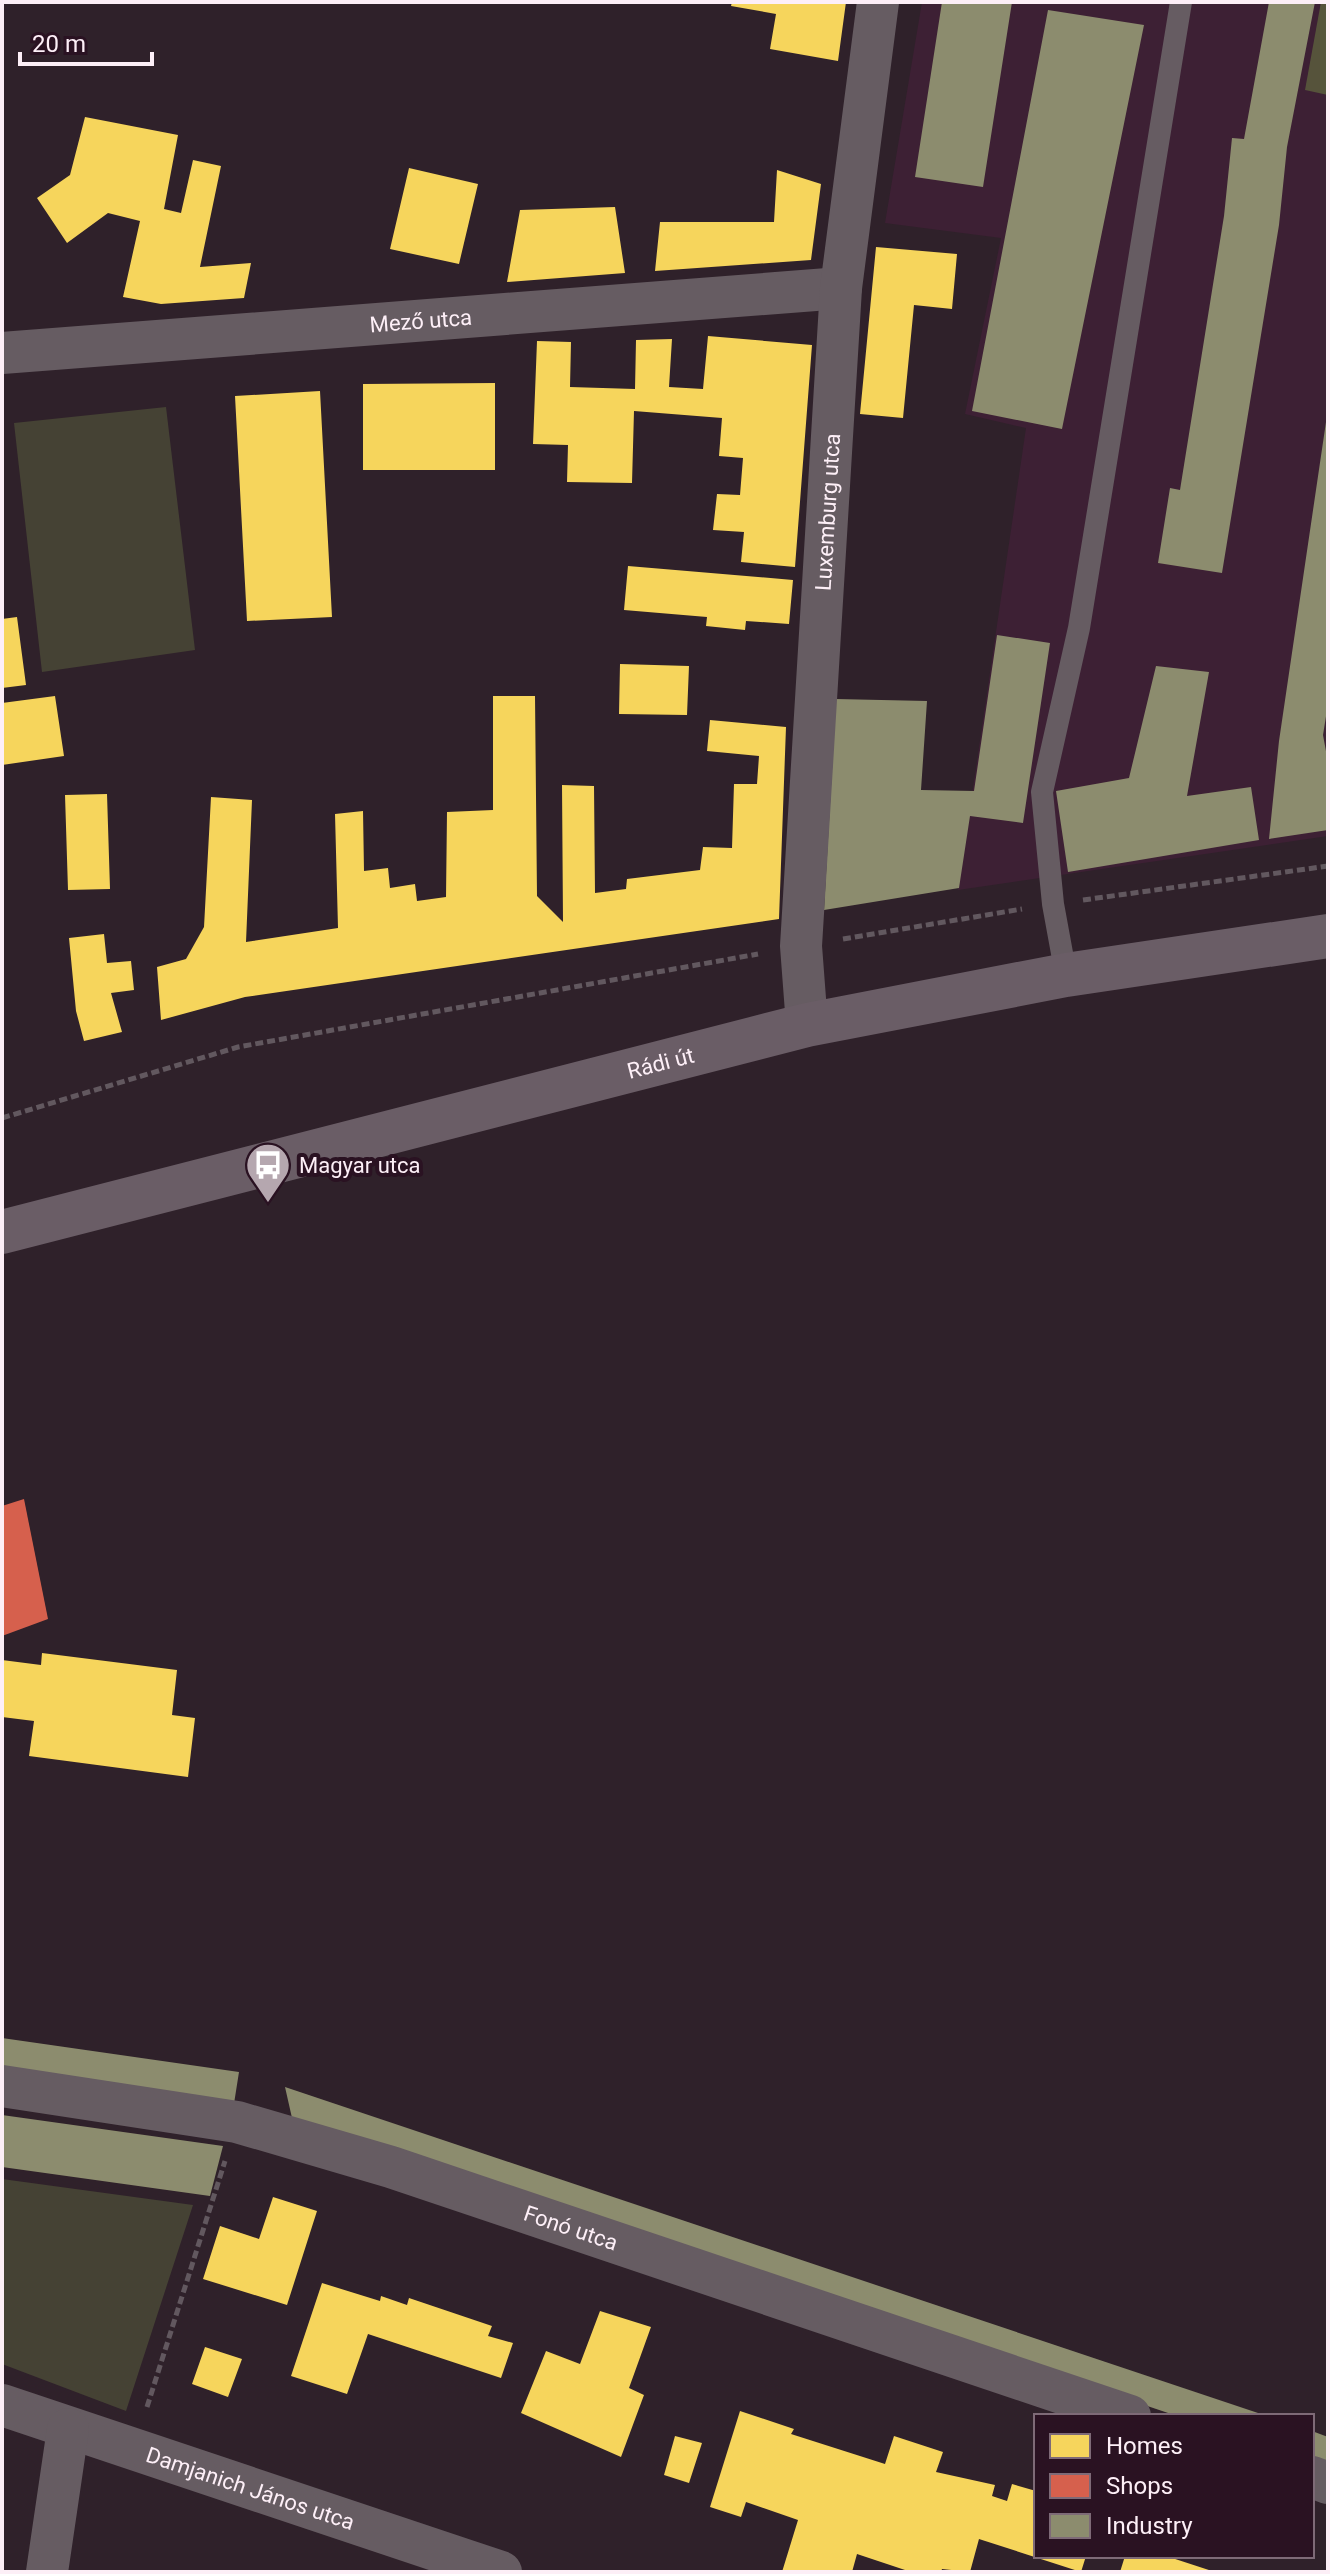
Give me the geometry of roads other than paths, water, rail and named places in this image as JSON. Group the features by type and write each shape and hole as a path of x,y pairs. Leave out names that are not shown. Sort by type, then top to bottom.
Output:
{"street":[{"name":"Luxemburg utca","path":"807,1025 801,946 841,288 878,2"},
{"name":"Mező utca","path":"2,353 841,288"},
{"name":"Rádi út","path":"2,1232 807,1025 1066,975 1328,936"},
{"name":"Fonó utca","path":"2,2086 237,2122 391,2167 1124,2414"},
{"name":"Damjanich János utca","path":"2,2405 501,2572"},
{"path":"47,2572 68,2429"}],"lane":[{"path":"1066,975 1053,904 1042,792 1079,628 1181,2"}],"place":[{"name":"Magyar utca","path":"268,1204"}]}
